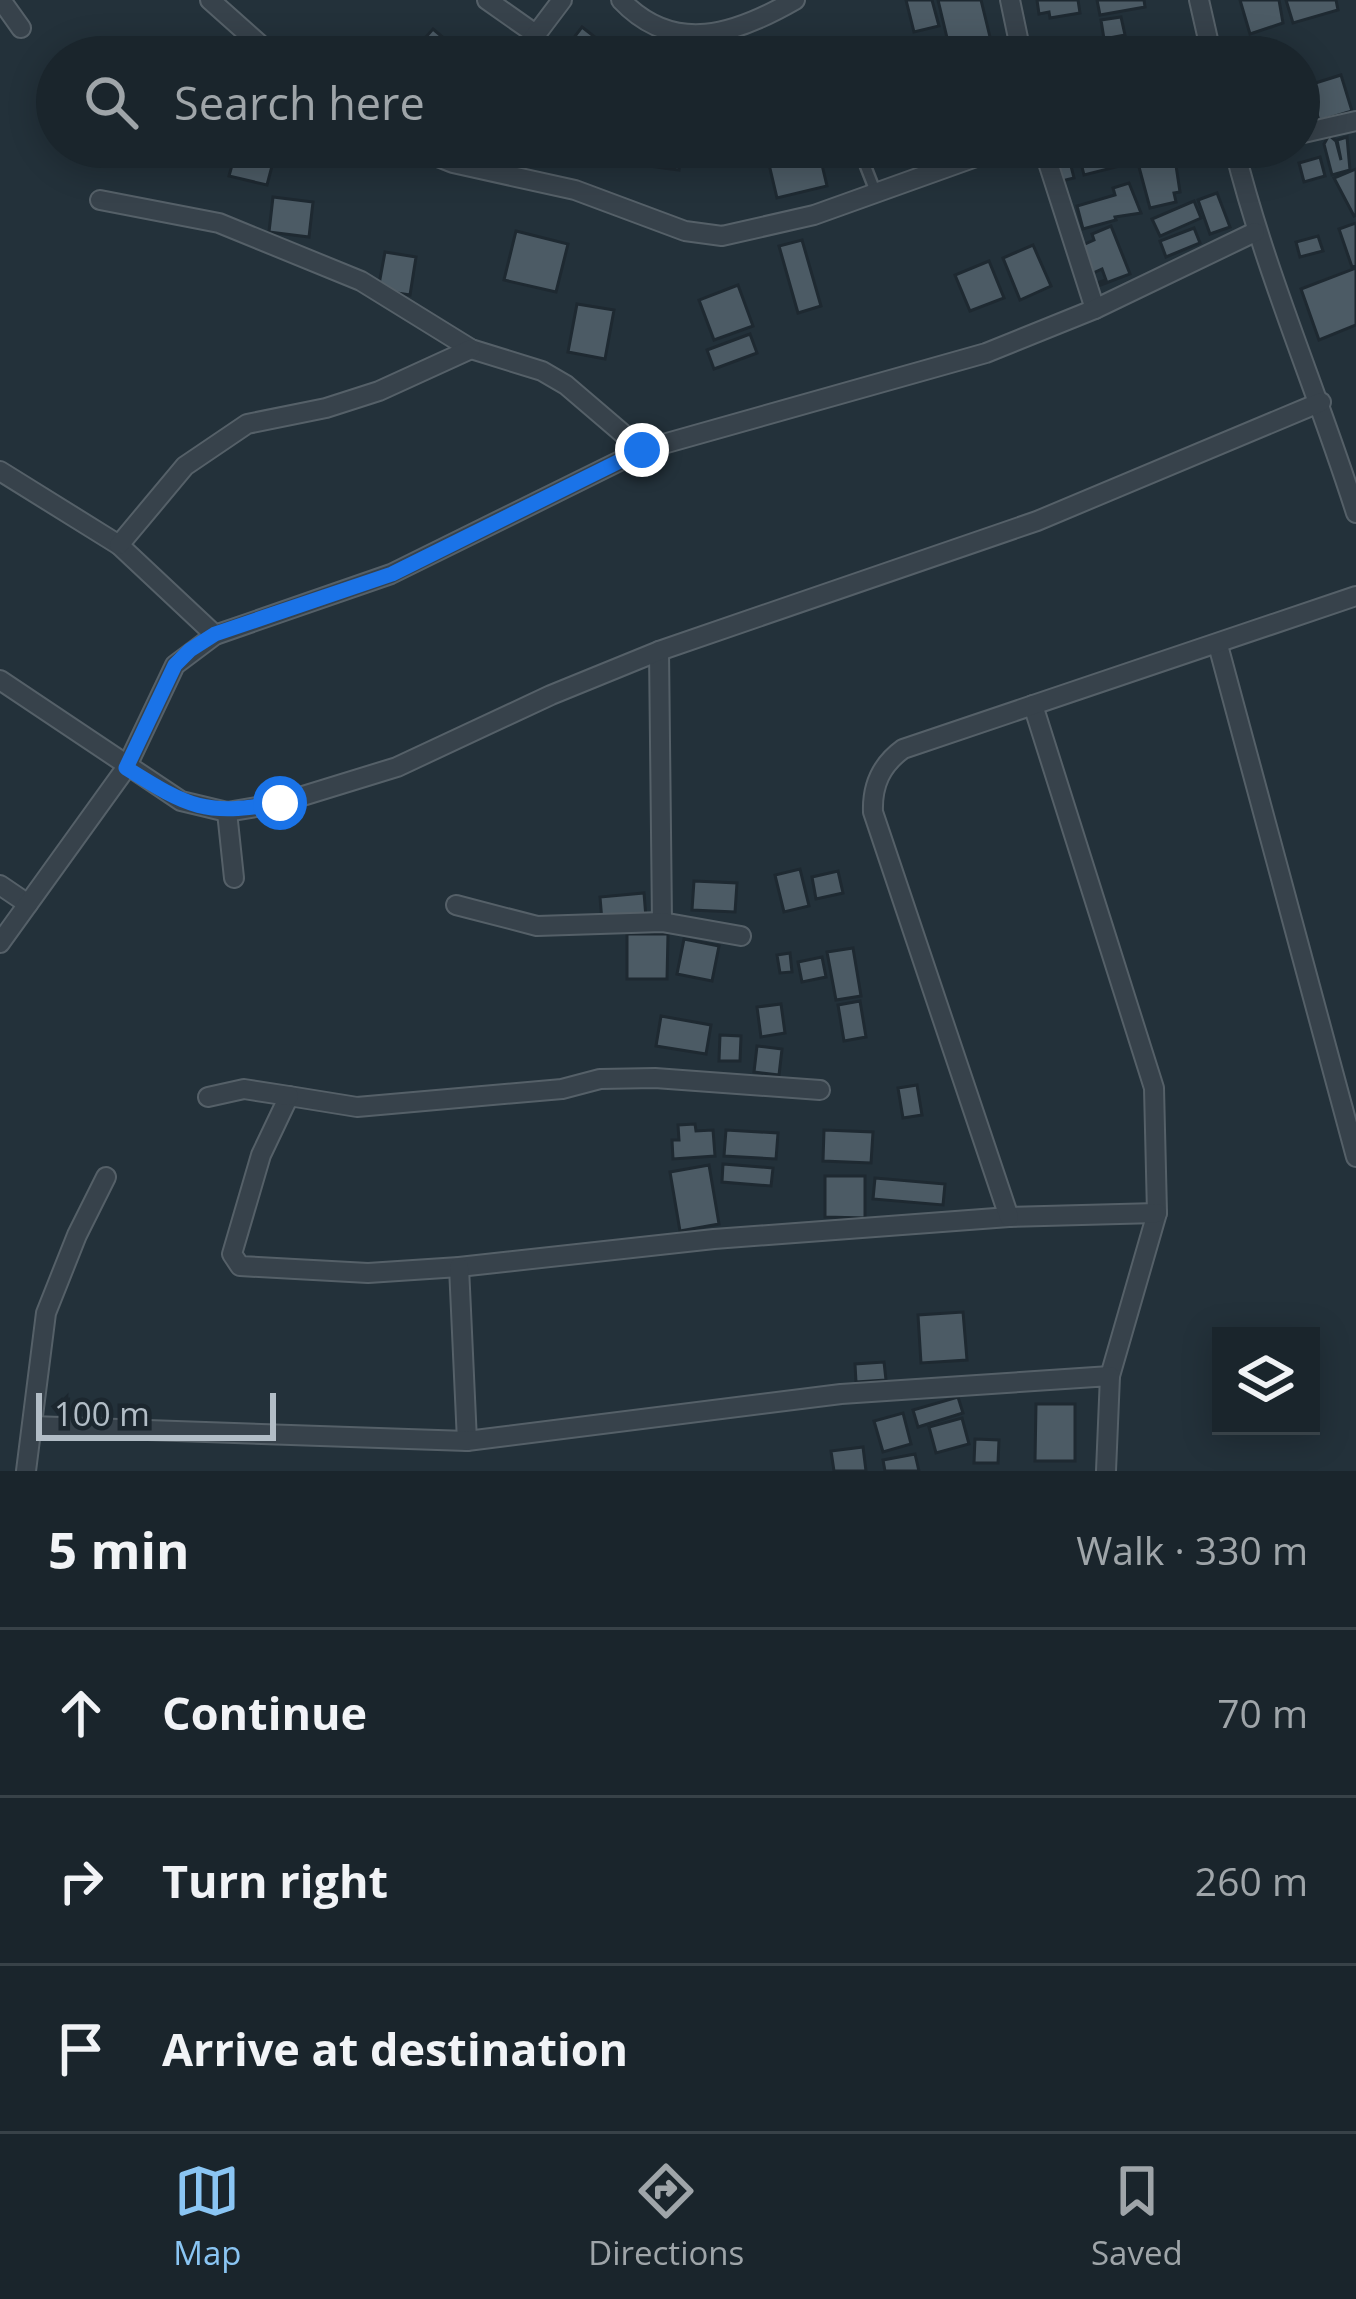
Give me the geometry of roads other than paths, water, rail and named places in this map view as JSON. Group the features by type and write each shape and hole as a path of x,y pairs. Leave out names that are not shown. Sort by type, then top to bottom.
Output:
{"street":[{"path":"1,0 21,28"},
{"path":"210,0 250,36"},
{"path":"487,0 534,33"},
{"path":"532,36 562,0"},
{"path":"621,0 644,22 672,34 736,28 795,0"},
{"path":"1010,0 1018,36"},
{"path":"1198,0 1207,36"},
{"path":"1320,129 1356,121"},
{"path":"501,168 685,231 722,236 814,215 947,168"},
{"path":"1050,168 1095,309"},
{"path":"1242,168 1256,232 1321,402 1356,513"},
{"path":"100,200 219,223 361,281 471,350 542,370 642,450"},
{"path":"0,943 126,768 175,665 215,634 392,574 642,450 986,353 1095,309 1256,232"},
{"path":"118,544 185,466 247,424 379,392 471,350"},
{"path":"0,680 181,801 227,812 280,803 397,767 659,651 1037,520 1321,402"},
{"path":"0,471 118,544 215,634"},
{"path":"1009,1216 908,925 873,812 872,790 891,758 903,749 1356,596"},
{"path":"1218,645 1356,1157"},
{"path":"659,651 662,922"},
{"path":"1033,705 1150,1069 1156,1104 1157,1213 1109,1376 1106,1471"},
{"path":"227,812 234,878"},
{"path":"0,884 28,904"},
{"path":"456,905 537,926 662,922 742,935"},
{"path":"208,1097 244,1089 357,1107 562,1089 600,1079 655,1078 820,1090"},
{"path":"289,1096 261,1155 232,1254 240,1266 368,1273 459,1268 714,1239 1009,1216 1157,1213"},
{"path":"26,1471 46,1313 76,1235 106,1177"},
{"path":"459,1268 467,1441"},
{"path":"32,1426 467,1441 841,1394 1109,1376"}],"lane":[{"path":"866,168 876,194"}]}
